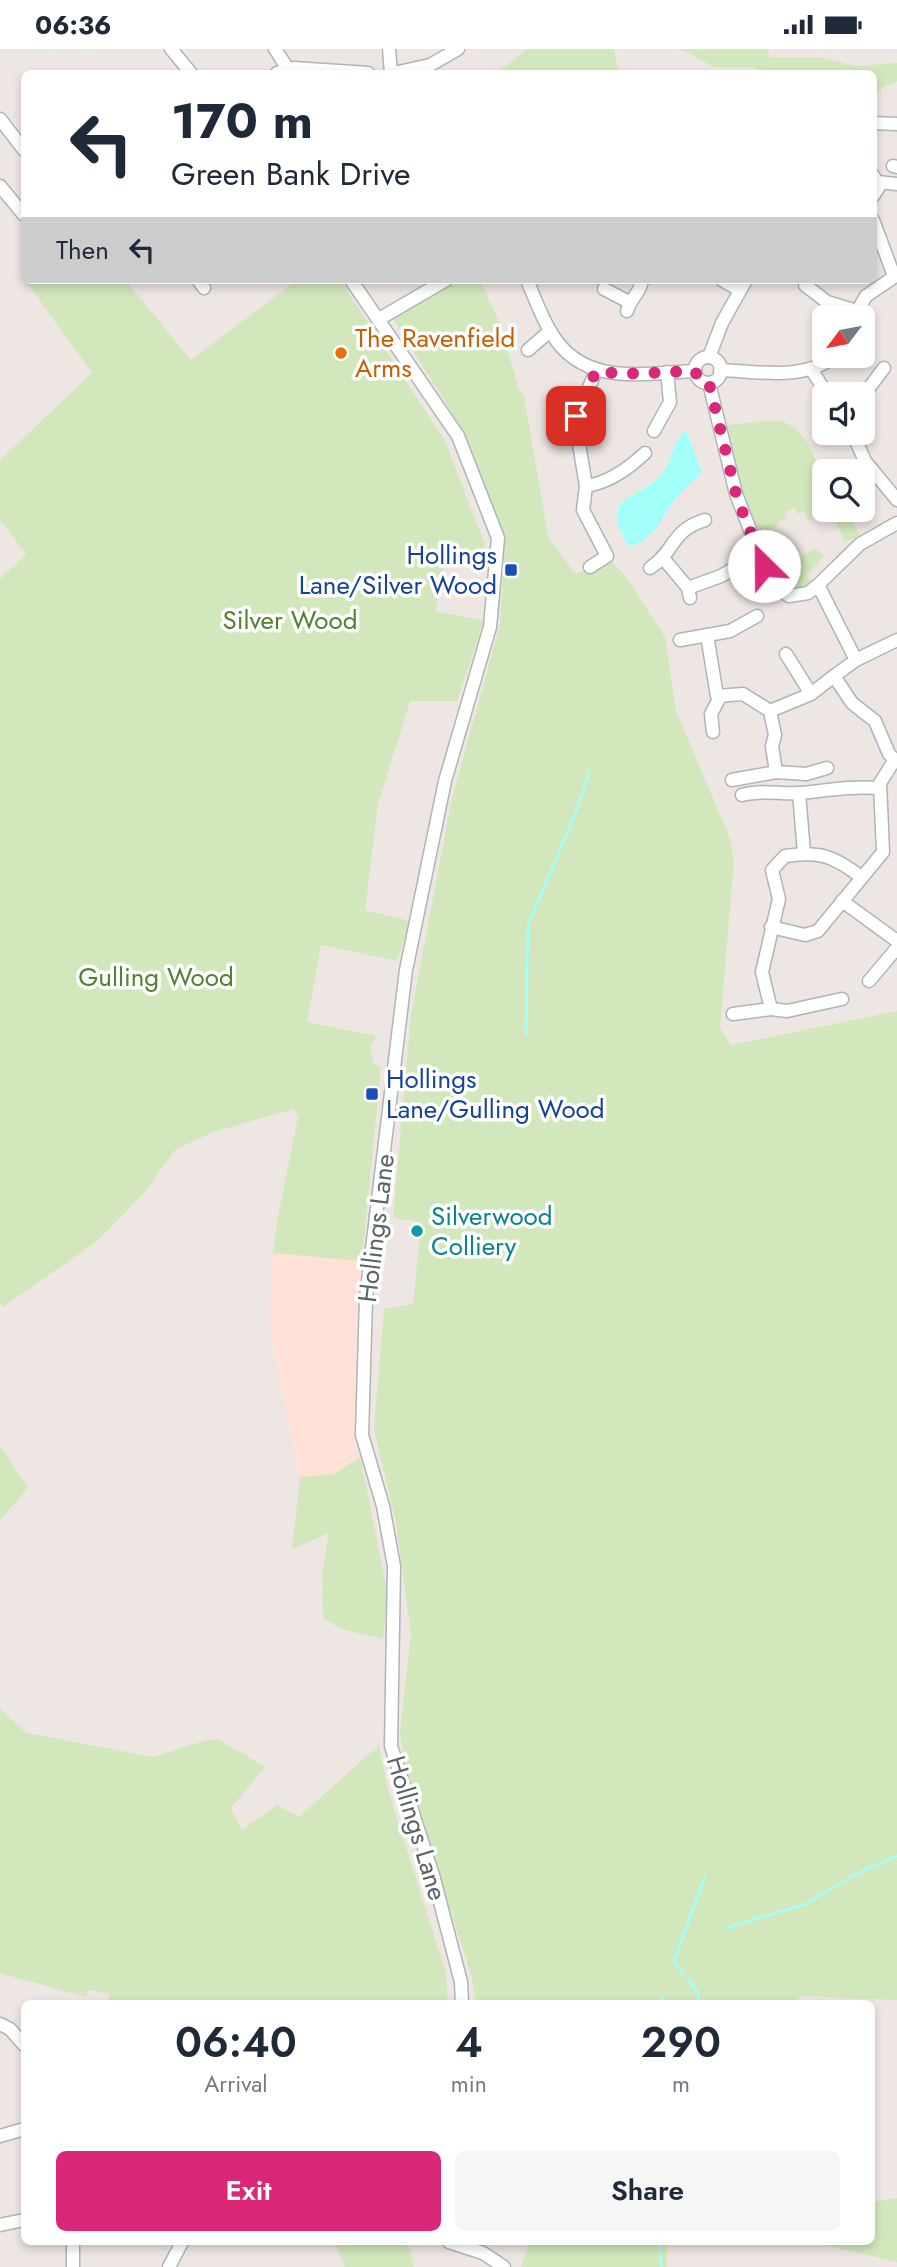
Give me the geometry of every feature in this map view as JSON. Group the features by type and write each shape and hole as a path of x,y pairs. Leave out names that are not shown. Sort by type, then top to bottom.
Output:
{"street":[{"path":"171,49 188,70"},
{"path":"275,49 282,70"},
{"path":"388,49 392,70"},
{"path":"407,70 430,65 457,49"},
{"path":"0,119 21,146"},
{"path":"877,123 897,124"},
{"path":"877,179 897,184"},
{"path":"0,186 21,209"},
{"path":"861,305 866,296 895,275 877,241"},
{"name":"Hollings Lane","path":"354,284 458,436 498,538 490,627 445,781 407,969 366,1298 362,1435 383,1506 394,1566 391,1731 400,1777 461,1982 462,2000"},
{"path":"379,319 438,284"},
{"path":"529,284 550,331 573,359 596,371 621,374 695,371"},
{"path":"604,289 628,307 641,284"},
{"path":"709,357 717,362 720,370 717,378 709,383 699,380 695,371 698,362 709,357 742,285"},
{"path":"805,285 832,305"},
{"path":"528,349 550,331"},
{"path":"874,382 884,368"},
{"path":"720,370 788,372 811,369 818,382"},
{"path":"590,567 607,556 579,516 586,486 576,416 596,371"},
{"path":"654,431 670,403 667,372"},
{"path":"709,383 737,498 759,554 774,586 781,593 799,596 818,585 860,544 897,523"},
{"path":"556,406 576,416"},
{"path":"858,445 865,461 897,500"},
{"path":"586,486 598,484 623,471 645,453"},
{"path":"650,568 663,558 681,530 705,520"},
{"path":"663,558 689,593 759,554"},
{"path":"818,585 856,660"},
{"path":"680,640 730,632 757,616"},
{"path":"707,635 714,692 720,697 743,694 770,711 775,735 772,746 776,772"},
{"path":"770,711 811,694 856,660 897,640"},
{"path":"786,654 811,694"},
{"path":"771,927 812,934 886,847 880,781 896,762 875,721 852,703 834,676"},
{"path":"713,732 711,714 720,697"},
{"path":"732,780 776,772 806,774 827,768"},
{"path":"742,795 777,791 799,793 849,786 880,788"},
{"path":"799,793 804,853"},
{"path":"771,1009 762,972 779,899 772,870 781,858 804,853 839,860 861,877"},
{"path":"842,901 897,941"},
{"path":"869,981 897,947"},
{"path":"733,1014 771,1009 787,1011 842,999"},
{"path":"0,2024 10,2029 21,2042"},
{"path":"0,2136 21,2130"},
{"path":"0,2225 21,2221"},
{"path":"72,2267 73,2245"},
{"path":"174,2265 181,2245"},
{"path":"458,2245 483,2253 504,2267"}],"shaded area":[{"path":"273,1253 362,1261 360,1457 335,1474 300,1477 272,1342 270,1307"}],"green space":[{"path":"527,49 614,49 618,70 500,70"},
{"path":"680,49 768,49 769,57 822,58 856,66 897,63 897,81 877,90 877,70 760,70 754,67 714,67"},
{"path":"28,284 128,284 191,360 292,284 343,284 445,441 485,545 485,556 446,554 436,611 484,621 457,701 410,701 378,804 365,910 410,921 397,961 321,945 307,1022 376,1036 370,1048 373,1063 381,1067 362,1261 273,1253 298,1117 294,1109 213,1132 175,1150 143,1194 96,1242 3,1307 0,1304 0,579 26,554 0,520 0,460 92,373"},
{"path":"452,284 482,284 499,322 519,389 524,396 548,536 575,574 611,561 627,578 665,637 676,711 729,836 734,860 720,1028 731,1045 897,1011 897,2000 802,1996 796,2000 475,2000 471,1974 404,1768 400,1732 411,1634 396,1522 374,1429 384,1309 413,1304 421,1222 393,1218 411,1015 452,798 500,625 505,537 464,432 393,319"},
{"path":"764,421 786,423 804,438 815,459 812,459 812,519 809,521 804,511 798,514 794,508 785,513 787,518 777,523 778,526 763,533 767,543 773,540 776,547 770,550 775,562 764,566 720,426"},
{"path":"836,522 854,522 860,535 845,542"},
{"path":"815,548 824,556 807,575 811,582 794,590 774,586 769,573 782,566 788,568 792,576 800,573 797,564 802,555"},
{"path":"0,1445 28,1488 0,1520"},
{"path":"360,1457 388,1596 383,1639 341,1629 323,1618 322,1574 329,1533 292,1549 300,1477 335,1474"},
{"path":"0,1708 26,1733 154,1757 218,1739 265,1767 231,1808 242,1830 277,1805 299,1817 379,1745 388,1790 446,1973 448,2000 108,2000 109,1994 88,1990 86,1997 0,1973"},
{"path":"897,2198 897,2262 825,2245 875,2245 875,2202"},
{"path":"336,2245 409,2246 414,2267 345,2267"},
{"path":"528,2245 667,2245 667,2267 521,2267"}],"water":[{"path":"686,430 702,472 677,497 648,537 633,546 627,544 619,529 618,509 622,502 663,473 677,441"}],"waterway":[{"path":"526,1035 528,925 578,807 589,772"},
{"path":"726,1928 806,1904 856,1874 897,1856"},
{"path":"683,1973 674,1961 705,1876"},
{"path":"687,1978 698,1992 698,2000"},
{"path":"660,2245 661,2267"}],"place":[{"name":"The Ravenfield Arms","path":"341,353"},
{"name":"Hollings Lane/Silver Wood","path":"511,570"},
{"name":"Hollings Lane/Gulling Wood","path":"372,1094"},
{"name":"Silverwood Colliery","path":"417,1231"}],"route":[{"path":"576,416 596,371 654,374 695,371 699,380 709,383 737,498 764,566"}],"park label":[{"name":"Silver Wood","path":"290,620"},
{"name":"Gulling Wood","path":"156,977"}]}
